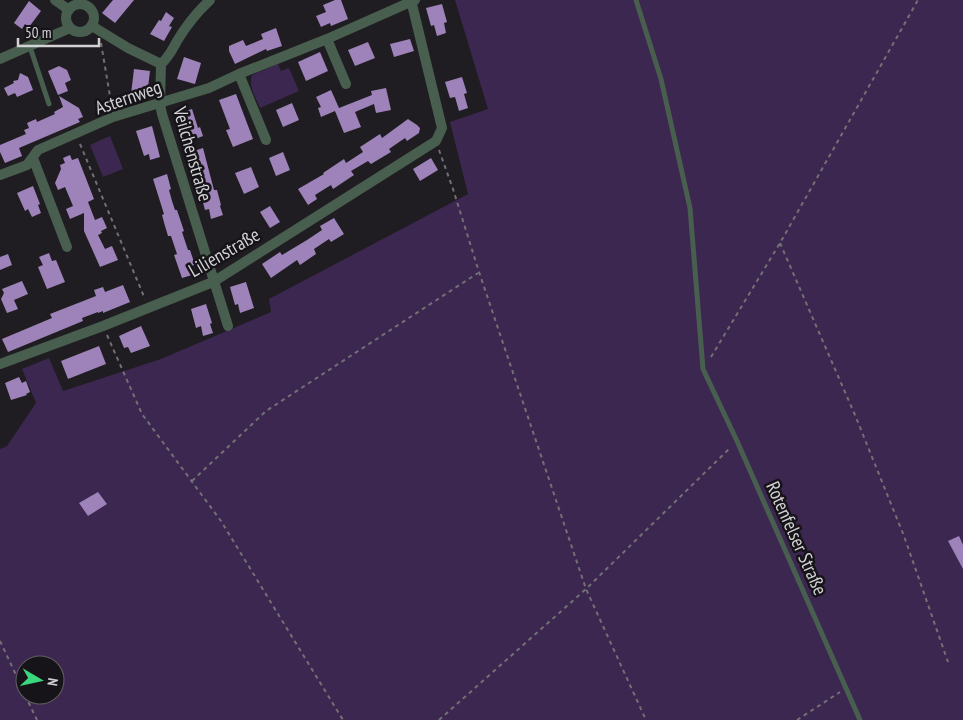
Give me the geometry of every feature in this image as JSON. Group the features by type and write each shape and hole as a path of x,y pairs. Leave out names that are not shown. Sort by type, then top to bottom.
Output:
{"street":[{"path":"55,0 71,6 90,2 94,13 96,29"},
{"path":"71,6 66,16 70,28 77,32 96,29 161,64 169,56 198,10 210,0"},
{"path":"412,0 442,128 436,140"},
{"name":"Asternweg","path":"0,175 27,165 38,150 114,117 209,88 327,39 412,0"},
{"path":"0,59 70,28"},
{"path":"327,39 346,84"},
{"name":"Veilchenstraße","path":"161,64 160,104 228,326"},
{"path":"239,74 266,140"},
{"name":"Lilienstraße","path":"0,364 150,308 213,282 436,140"},
{"path":"33,158 67,247"}],"lane":[{"path":"636,0 661,79 690,208 703,370"},
{"path":"30,47 49,104"},
{"name":"Rotenfelser Straße","path":"703,370 737,441 860,720"}],"path":[{"path":"703,370 780,243 918,0"},
{"path":"71,6 90,2"},
{"path":"96,29 114,117"},
{"path":"76,135 150,308"},
{"path":"436,140 478,272 586,588 646,720"},
{"path":"780,243 904,536 948,662"},
{"path":"192,482 266,412 478,272"},
{"path":"103,326 142,414 221,521 343,720"},
{"path":"439,720 586,588 737,441"},
{"path":"0,641 15,673"},
{"path":"797,720 846,688"},
{"path":"30,705 37,720"}],"shaded area":[{"path":"455,0 963,0 963,720 0,720 0,449 7,446 36,403 22,369 49,358 63,391 161,359 271,312 269,299 468,194 450,122 488,109"},
{"path":"278,64 281,71 289,68 299,91 260,108 252,88 252,75"},
{"path":"110,136 123,169 103,177 90,145"}],"building":[{"path":"113,0 134,0 115,23 102,13"},
{"path":"335,0 341,0 348,19 331,26 330,23 321,27 316,16 326,12 323,5"},
{"path":"29,1 41,11 29,27 25,24 22,29 14,23"},
{"path":"442,4 447,22 444,23 446,33 437,36 434,25 431,26 426,8"},
{"path":"166,12 174,18 169,26 172,27 164,41 150,34"},
{"path":"276,28 282,46 267,51 266,49 235,64 229,51 229,46 243,40 246,46 263,39 261,34"},
{"path":"410,39 414,51 394,57 390,44"},
{"path":"368,42 375,58 355,66 348,50"},
{"path":"320,52 328,71 306,81 298,62"},
{"path":"184,57 201,63 195,84 177,79"},
{"path":"59,66 67,70 71,80 65,83 68,91 58,95 48,71"},
{"path":"134,69 150,71 147,96 131,94"},
{"path":"20,73 28,77 33,90 17,97 15,93 8,96 4,88 14,83 13,81 18,80"},
{"path":"462,77 467,93 464,94 468,108 459,111 455,97 450,98 445,82"},
{"path":"386,88 391,110 376,113 374,104 355,112 361,127 344,133 335,111 321,117 318,108 321,107 316,97 331,90 339,108 372,95 371,91"},
{"path":"236,94 253,139 233,147 226,130 230,129 219,100"},
{"path":"59,96 79,108 83,117 78,119 80,122 19,148 22,156 5,163 0,152 0,145 26,134 24,130 29,128 27,123 36,119 37,122 55,114 54,112 63,107"},
{"path":"292,103 299,120 283,127 276,110"},
{"path":"192,109 198,128 200,127 203,136 193,140 189,130 182,133 176,114"},
{"path":"408,119 420,128 419,133 407,141 405,138 389,149 391,152 371,164 368,161 351,171 354,175 333,189 331,185 315,195 317,199 308,205 298,189 324,174 344,159 346,163 363,152 360,147 380,134 382,138"},
{"path":"152,126 160,157 150,160 149,154 144,156 136,131"},
{"path":"203,148 223,215 211,219 209,209 205,210 201,195 204,194 197,170 195,170 194,166 192,167 188,153"},
{"path":"283,152 290,170 276,176 269,158"},
{"path":"70,155 72,160 78,158 94,199 88,202 95,220 102,217 107,228 98,235 105,249 112,246 118,260 100,267 84,231 84,213 70,219 66,209 73,206 65,187 58,190 55,183 61,169 60,165 65,163 63,158"},
{"path":"431,158 438,170 420,181 413,169"},
{"path":"251,167 259,187 244,194 235,173"},
{"path":"167,174 172,201 175,210 177,210 184,231 182,232 195,265 190,266 192,275 182,278 174,255 177,254 171,236 168,236 162,215 164,214 153,179"},
{"path":"33,186 40,204 38,205 41,213 32,217 28,209 25,211 17,193"},
{"path":"270,206 280,222 270,228 260,212"},
{"path":"334,218 344,234 331,242 329,239 314,249 316,254 300,265 297,260 271,278 262,264 280,252 282,255 307,240 322,230 320,226"},
{"path":"49,253 52,261 56,260 65,282 47,289 38,267 43,265 39,257"},
{"path":"8,254 12,265 0,270 0,257"},
{"path":"22,281 28,294 14,300 18,309 7,313 1,299 4,293 2,289"},
{"path":"246,282 254,308 240,313 238,304 235,305 230,287"},
{"path":"123,285 130,302 103,313 103,311 98,312 82,318 83,321 8,352 2,339 52,318 50,314 96,296 94,290 103,287 105,292"},
{"path":"206,304 213,333 203,336 201,326 196,328 191,309"},
{"path":"141,326 150,346 131,353 128,347 124,348 119,336"},
{"path":"99,346 106,364 68,379 61,361"},
{"path":"19,377 22,383 26,381 30,392 27,395 11,400 5,383"},
{"path":"98,492 107,504 88,516 79,503"},
{"path":"959,536 963,545 963,569 948,541"}]}
